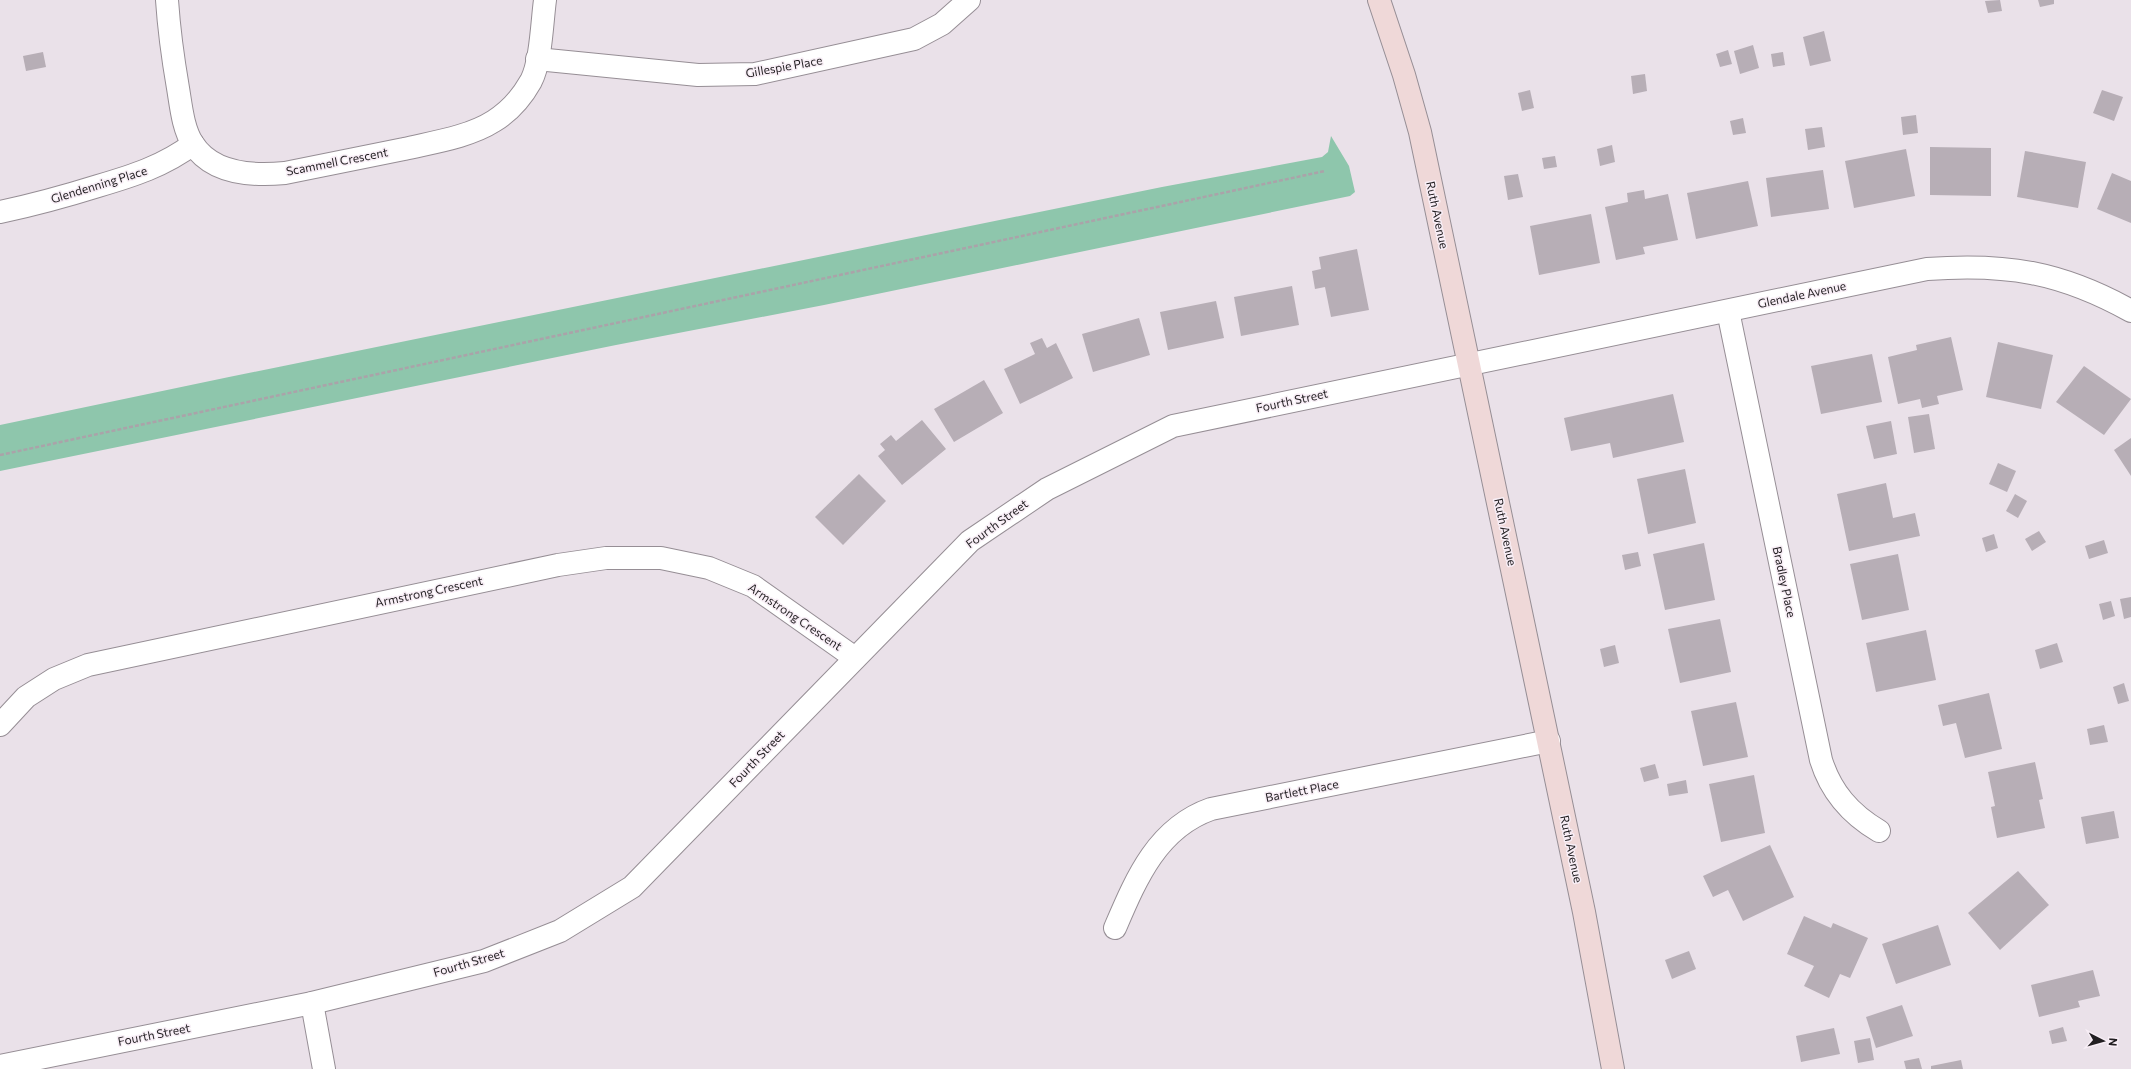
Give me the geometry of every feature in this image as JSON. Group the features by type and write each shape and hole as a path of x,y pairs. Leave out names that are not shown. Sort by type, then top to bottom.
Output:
{"main road":[{"name":"Ruth Avenue","path":"1379,0 1404,75 1420,132 1549,741 1584,912 1613,1069"}],"street":[{"name":"Scammell Crescent","path":"167,0 173,56 184,117 193,144 202,154 215,163 231,170 267,175 285,173 428,143 477,129 494,121 508,110 521,96 532,79 537,59 545,0"},
{"name":"Gillespie Place","path":"537,59 698,75 761,73 914,39 942,24 969,0"},
{"name":"Glendenning Place","path":"0,212 64,197 148,170 178,155 193,144"},
{"name":"Glendale Avenue","path":"1469,364 1728,311 1901,273 1927,269 1982,267 2010,269 2063,280 2087,289 2131,311"},
{"name":"Bradley Place","path":"1728,311 1824,767 1833,788 1842,802 1852,813 1879,831"},
{"name":"Fourth Street","path":"0,1066 312,1003 484,961 560,931 632,887 970,541 1047,489 1173,426 1469,364"},
{"name":"Armstrong Crescent","path":"0,724 26,697 54,679 88,665 558,565 606,558 661,558 709,568 753,586 855,658"},
{"name":"Bartlett Place","path":"1115,928 1129,895 1150,859 1167,836 1194,815 1211,809 1549,741"},
{"path":"312,1003 324,1069"}],"path":[{"path":"0,455 1325,171"}],"green space":[{"path":"1331,136 1349,166 1355,192 1350,196 824,305 616,345 0,471 0,425 1162,187 1322,157 1328,152"}],"building":[{"path":"2000,0 2002,11 1988,13 1985,1"},
{"path":"2038,0 2054,0 2054,4 2040,7"},
{"path":"1824,31 1831,61 1810,66 1803,37"},
{"path":"1753,45 1759,68 1740,74 1734,51"},
{"path":"1728,50 1732,64 1720,67 1716,54"},
{"path":"43,52 46,67 26,71 23,56"},
{"path":"1783,52 1785,65 1773,67 1771,54"},
{"path":"1645,74 1647,91 1633,94 1631,76"},
{"path":"1530,90 1534,108 1522,111 1518,93"},
{"path":"2102,90 2123,97 2114,121 2093,113"},
{"path":"1916,115 1918,133 1903,135 1901,117"},
{"path":"1743,118 1746,133 1733,135 1730,121"},
{"path":"1822,127 1825,147 1808,150 1805,129"},
{"path":"1612,145 1615,162 1600,166 1597,149"},
{"path":"1930,147 1991,148 1991,196 1930,195"},
{"path":"1906,149 1915,196 1854,208 1845,161"},
{"path":"2025,151 2086,162 2078,208 2017,197"},
{"path":"1555,156 1557,167 1544,169 1542,158"},
{"path":"1823,170 1829,209 1771,217 1766,178"},
{"path":"2112,173 2131,181 2131,223 2097,209"},
{"path":"1518,174 1523,197 1508,200 1504,176"},
{"path":"1748,181 1758,226 1696,239 1687,193"},
{"path":"1644,190 1645,199 1668,194 1678,240 1643,247 1645,254 1616,260 1605,207 1628,202 1627,193"},
{"path":"1591,214 1600,263 1539,275 1530,226"},
{"path":"1357,249 1369,310 1331,317 1325,287 1315,289 1312,271 1321,269 1319,257"},
{"path":"1292,286 1299,325 1241,336 1234,297"},
{"path":"1216,301 1224,338 1168,350 1160,312"},
{"path":"1139,318 1150,355 1093,372 1082,334"},
{"path":"1951,337 1963,390 1937,396 1939,404 1922,408 1920,399 1898,404 1888,357 1917,350 1916,345"},
{"path":"1042,338 1047,348 1056,343 1073,378 1020,404 1004,369 1035,354 1030,343"},
{"path":"1998,342 2053,355 2041,409 1986,397"},
{"path":"1872,354 1882,402 1821,414 1811,366"},
{"path":"2084,366 2131,399 2104,435 2056,402"},
{"path":"984,380 1003,413 954,442 934,409"},
{"path":"1673,394 1684,442 1613,458 1610,443 1571,451 1564,418"},
{"path":"1929,414 1935,449 1914,453 1908,417"},
{"path":"922,420 946,449 902,485 878,456 885,450 880,444 891,435 896,441"},
{"path":"1891,421 1897,454 1874,459 1866,426"},
{"path":"2131,438 2131,476 2114,450"},
{"path":"1998,463 2016,471 2007,492 1989,484"},
{"path":"1685,469 1696,523 1648,534 1637,479"},
{"path":"859,474 886,501 843,545 815,517"},
{"path":"1886,483 1893,518 1915,513 1920,536 1849,551 1837,494"},
{"path":"2015,494 2027,501 2018,518 2006,511"},
{"path":"2039,531 2046,542 2032,551 2025,539"},
{"path":"1994,534 1998,548 1986,552 1982,538"},
{"path":"2104,540 2108,553 2089,559 2085,546"},
{"path":"1704,543 1715,600 1665,610 1653,554"},
{"path":"1638,552 1641,566 1625,570 1622,555"},
{"path":"1898,554 1909,610 1862,620 1850,564"},
{"path":"2131,597 2131,617 2124,619 2120,599"},
{"path":"2111,601 2115,616 2103,620 2099,604"},
{"path":"1720,619 1731,672 1680,683 1668,629"},
{"path":"1926,630 1936,680 1876,692 1866,643"},
{"path":"2057,643 2063,662 2040,669 2035,650"},
{"path":"1615,645 1619,663 1604,667 1600,649"},
{"path":"2124,683 2129,701 2118,704 2113,687"},
{"path":"1989,693 2002,749 1965,758 1956,723 1943,726 1938,705"},
{"path":"1736,702 1748,757 1703,766 1691,711"},
{"path":"2104,725 2108,742 2090,745 2087,729"},
{"path":"2035,762 2043,799 2039,800 2045,828 1997,838 1991,807 1995,806 1988,772"},
{"path":"1655,764 1659,778 1644,782 1640,768"},
{"path":"1754,775 1765,833 1721,842 1709,784"},
{"path":"1686,780 1688,793 1669,796 1667,784"},
{"path":"2114,811 2119,838 2086,844 2081,817"},
{"path":"1770,845 1794,897 1743,921 1728,890 1713,897 1703,876"},
{"path":"2018,871 2049,905 2000,950 1968,913"},
{"path":"1804,916 1831,928 1833,923 1868,938 1850,978 1840,974 1829,998 1804,986 1814,966 1787,954"},
{"path":"1938,925 1951,965 1896,984 1882,944"},
{"path":"1689,951 1696,969 1672,979 1665,960"},
{"path":"2093,970 2100,996 2078,1001 2080,1007 2039,1017 2031,985"},
{"path":"1902,1005 1913,1036 1876,1048 1866,1017"},
{"path":"2063,1027 2067,1041 2052,1044 2049,1031"},
{"path":"1834,1028 1840,1054 1801,1062 1796,1036"},
{"path":"1870,1038 1874,1060 1858,1063 1854,1041"},
{"path":"1919,1058 1922,1069 1906,1069 1904,1061"},
{"path":"1961,1060 1963,1069 1931,1069 1931,1066"}]}
